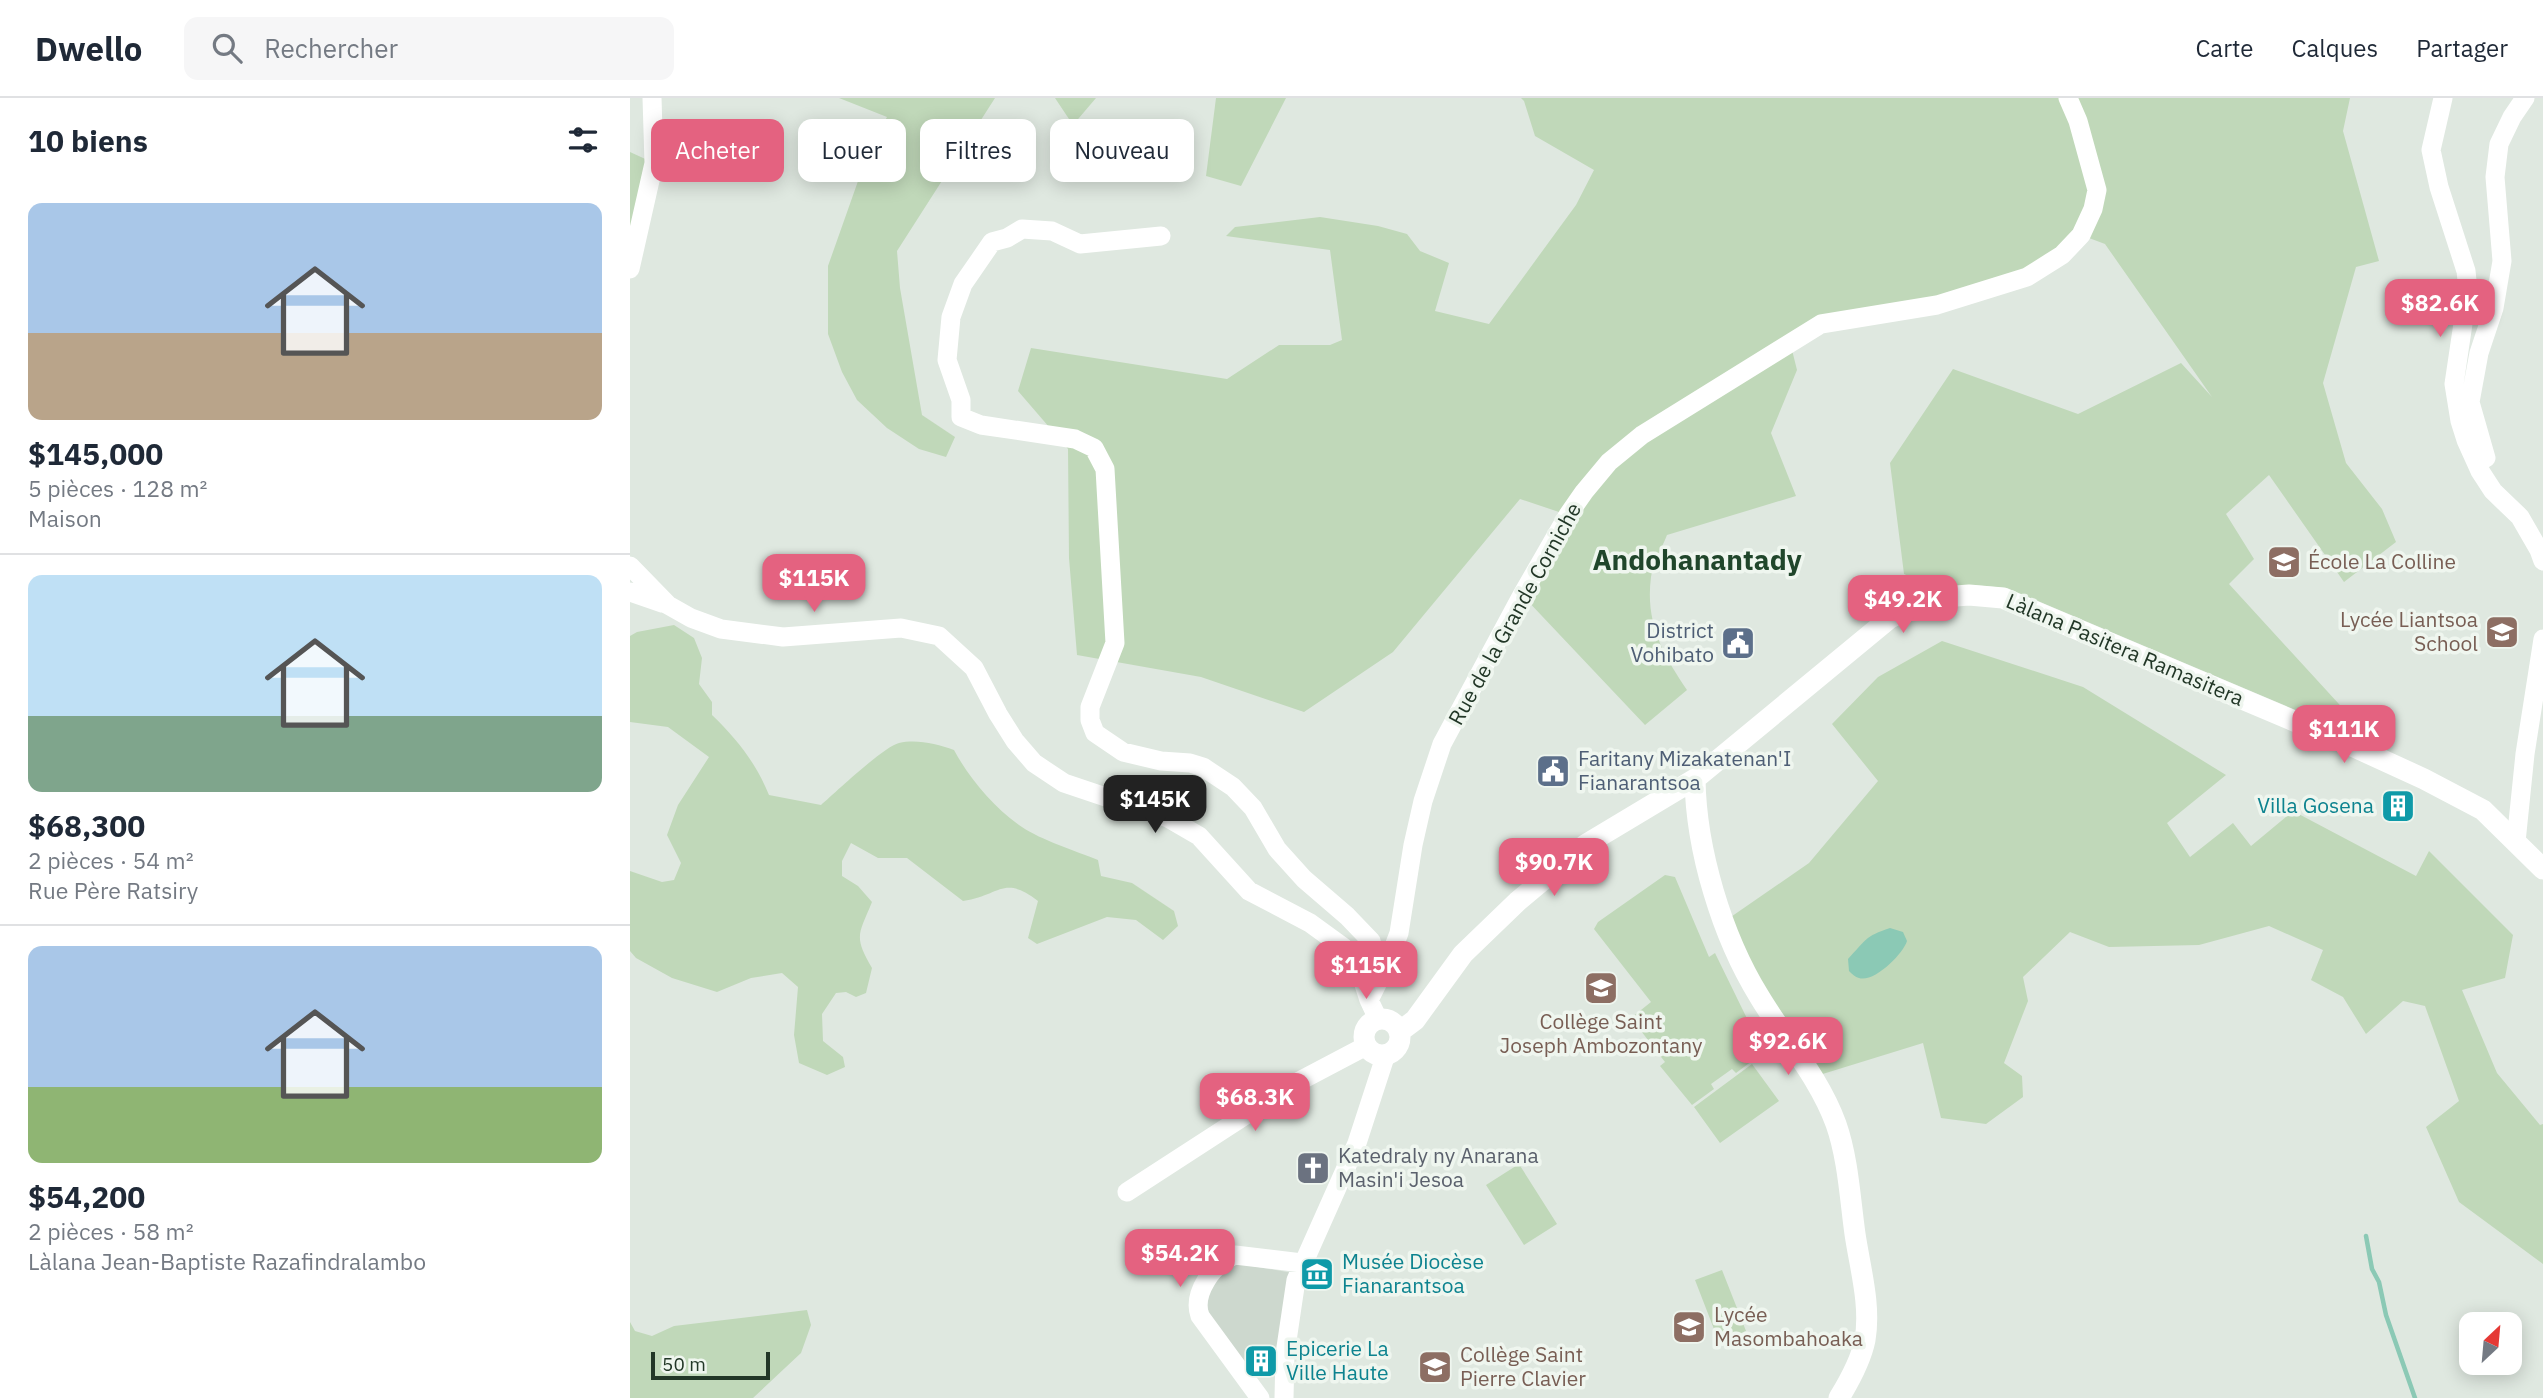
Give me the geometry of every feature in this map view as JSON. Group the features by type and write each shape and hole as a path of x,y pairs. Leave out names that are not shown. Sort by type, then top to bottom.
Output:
{"street":[{"path":"630,269 654,163 652,98"},
{"name":"Rue de la Grande Corniche","path":"1374,1009 1380,979 1399,933 1415,834 1442,744 1522,595 1584,492 1609,462 1642,435 1821,324 1937,305 2027,277 2062,255 2081,235 2093,209 2097,190 2078,121 2068,98"},
{"path":"2444,98 2431,150 2466,271 2468,290 2454,384 2466,440 2480,471 2492,489 2520,517 2543,561"},
{"path":"2492,489 2491,474 2470,402 2479,353 2494,308 2502,261 2495,177 2500,145 2512,117 2525,98"},
{"path":"1161,236 1080,244 1052,231 1022,229 1007,238 992,242 963,284 951,317 947,360 961,400 961,417 981,425 1075,439 1094,448 1105,468 1115,643 1090,707 1090,720 1095,733 1123,752 1203,767 1233,788 1253,808 1277,849 1304,879 1371,941 1380,979"},
{"path":"630,566 668,606"},
{"path":"630,592 701,622 747,634 783,637 901,628 939,636 974,668 1015,741 1034,763 1064,783 1168,818 1199,836 1248,891 1310,923 1343,947 1360,972 1374,1009 1399,1032"},
{"name":"Làlana Pasitera Ramasitera","path":"1376,1050 1397,1046 1399,1032 1415,1020 1463,954 1518,901 1586,845 1695,779 1890,618 1930,598 1969,595 2003,598 2339,740 2483,810 2543,869"},
{"path":"2516,842 2525,754 2543,639"},
{"path":"1695,779 1698,832 1737,959 1812,1077 1835,1123 1840,1143 1867,1309 1865,1341 1853,1374 1839,1398"},
{"path":"1374,1009 1363,1038 1376,1050"},
{"path":"1127,1192 1292,1085 1376,1050"},
{"path":"1284,1398 1285,1353 1296,1280 1301,1263 1325,1219 1357,1143 1376,1050"},
{"path":"1260,1398 1200,1316 1196,1306 1199,1293 1218,1266 1226,1258 1235,1255 1301,1263"}],"shaded area":[{"path":"839,98 995,98 982,119 920,119 920,182 941,182 897,251 900,288 922,415 955,437 946,457 919,449 887,428 857,400 842,372 828,334 828,266 858,182 906,182 906,119 886,119 887,117"},
{"path":"1055,98 1096,98 1078,119 1069,119"},
{"path":"1216,98 1286,98 1241,186 1206,176"},
{"path":"1521,98 2350,98 2343,131 2379,261 2356,267 2323,383 2346,463 2382,509 2396,542 2344,582 2269,475 2226,514 2254,559 2229,584 2349,715 2343,730 2007,588 1973,585 1935,588 1904,574 1890,463 1953,369 2078,414 2181,363 2212,397 2105,244 2081,235 2027,277 1790,342 1797,370 1771,433 1796,496 1667,535 1652,572 1651,609 1663,651 1687,690 1645,725 1522,595 1568,515 1520,499 1393,652 1304,712 1201,677 1077,655 1069,558 1068,449 1018,391 1031,348 1227,379 1279,345 1330,345 1342,340 1330,250 1226,236 1235,227 1320,217 1378,226 1407,234 1420,251 1449,263 1435,311 1489,324 1576,205 1594,170 1535,136"},
{"path":"630,152 651,162 651,173 630,242"},
{"path":"674,625 694,638 702,658 699,684 712,702 712,715 745,752 769,795 821,805 871,761 899,743 927,743 954,750 984,792 1012,820 1039,836 1098,860 1101,876 1132,883 1174,911 1178,926 1163,940 1136,920 1107,917 1037,944 1028,938 1038,901 1026,893 1017,889 1001,889 963,901 907,858 878,858 851,843 842,861 842,876 858,886 872,902 861,929 860,941 872,968 866,993 856,997 846,992 836,993 822,1014 823,1041 843,1057 845,1067 827,1075 799,1063 794,1035 798,987 782,973 751,978 717,992 672,978 636,958 630,951 630,871 662,882 674,880 681,863 667,835 678,805 709,757 668,727 630,722 630,636 637,632"},
{"path":"1942,641 2083,687 2226,775 2167,823 2190,857 2233,823 2251,846 2293,811 2416,876 2429,851 2513,935 2505,978 2462,990 2497,1073 2540,1125 2543,1124 2543,1264 2459,1202 2426,1127 2459,1101 2425,1006 2403,1001 2366,1034 2343,997 2311,980 2323,950 2269,926 2199,945 2109,947 2070,932 2023,977 2028,1001 2004,1063 2022,1076 2023,1097 1986,1124 1941,1118 1923,1043 1813,1077 1725,921 1809,863 1878,781 1832,724 1878,677"},
{"path":"1665,875 1675,877 1709,957 1715,953 1758,1041 1750,1047 1756,1058 1736,1073 1732,1069 1711,1084 1714,1089 1692,1105 1660,1066 1665,1062 1631,1018 1651,1002 1594,929 1598,922"},
{"path":"1890,928 1903,932 1907,941 1900,953 1872,976 1859,978 1849,971 1848,959 1862,943"},
{"path":"1752,1064 1779,1101 1720,1143 1694,1107"},
{"path":"1519,1164 1557,1224 1524,1245 1486,1185"},
{"path":"1235,1263 1293,1273 1279,1375 1246,1371 1216,1329 1206,1305 1206,1291"},
{"path":"1722,1270 1746,1331 1719,1342 1695,1280"},
{"path":"807,1310 811,1325 801,1353 753,1398 630,1398 630,1322 635,1331 652,1336 674,1326"}],"waterway":[{"path":"2366,1236 2372,1269 2379,1282 2386,1315 2415,1398"}],"place":[{"name":"École La Colline","path":"2284,562"},
{"name":"Lycée Liantsoa School","path":"2502,632"},
{"name":"District Vohibato","path":"1738,643"},
{"name":"Faritany Mizakatenan'I Fianarantsoa","path":"1553,771"},
{"name":"Villa Gosena","path":"2398,806"},
{"name":"Collège Saint Joseph Ambozontany","path":"1601,988"},
{"name":"Katedraly ny Anarana Masin'i Jesoa","path":"1313,1168"},
{"name":"Musée Diocèse Fianarantsoa","path":"1317,1274"},
{"name":"Lycée Masombahoaka","path":"1689,1327"},
{"name":"Epicerie La Ville Haute","path":"1261,1361"},
{"name":"Collège Saint Pierre Clavier","path":"1435,1367"}],"district":[{"name":"Andohanantady","path":"1697,560"}]}
